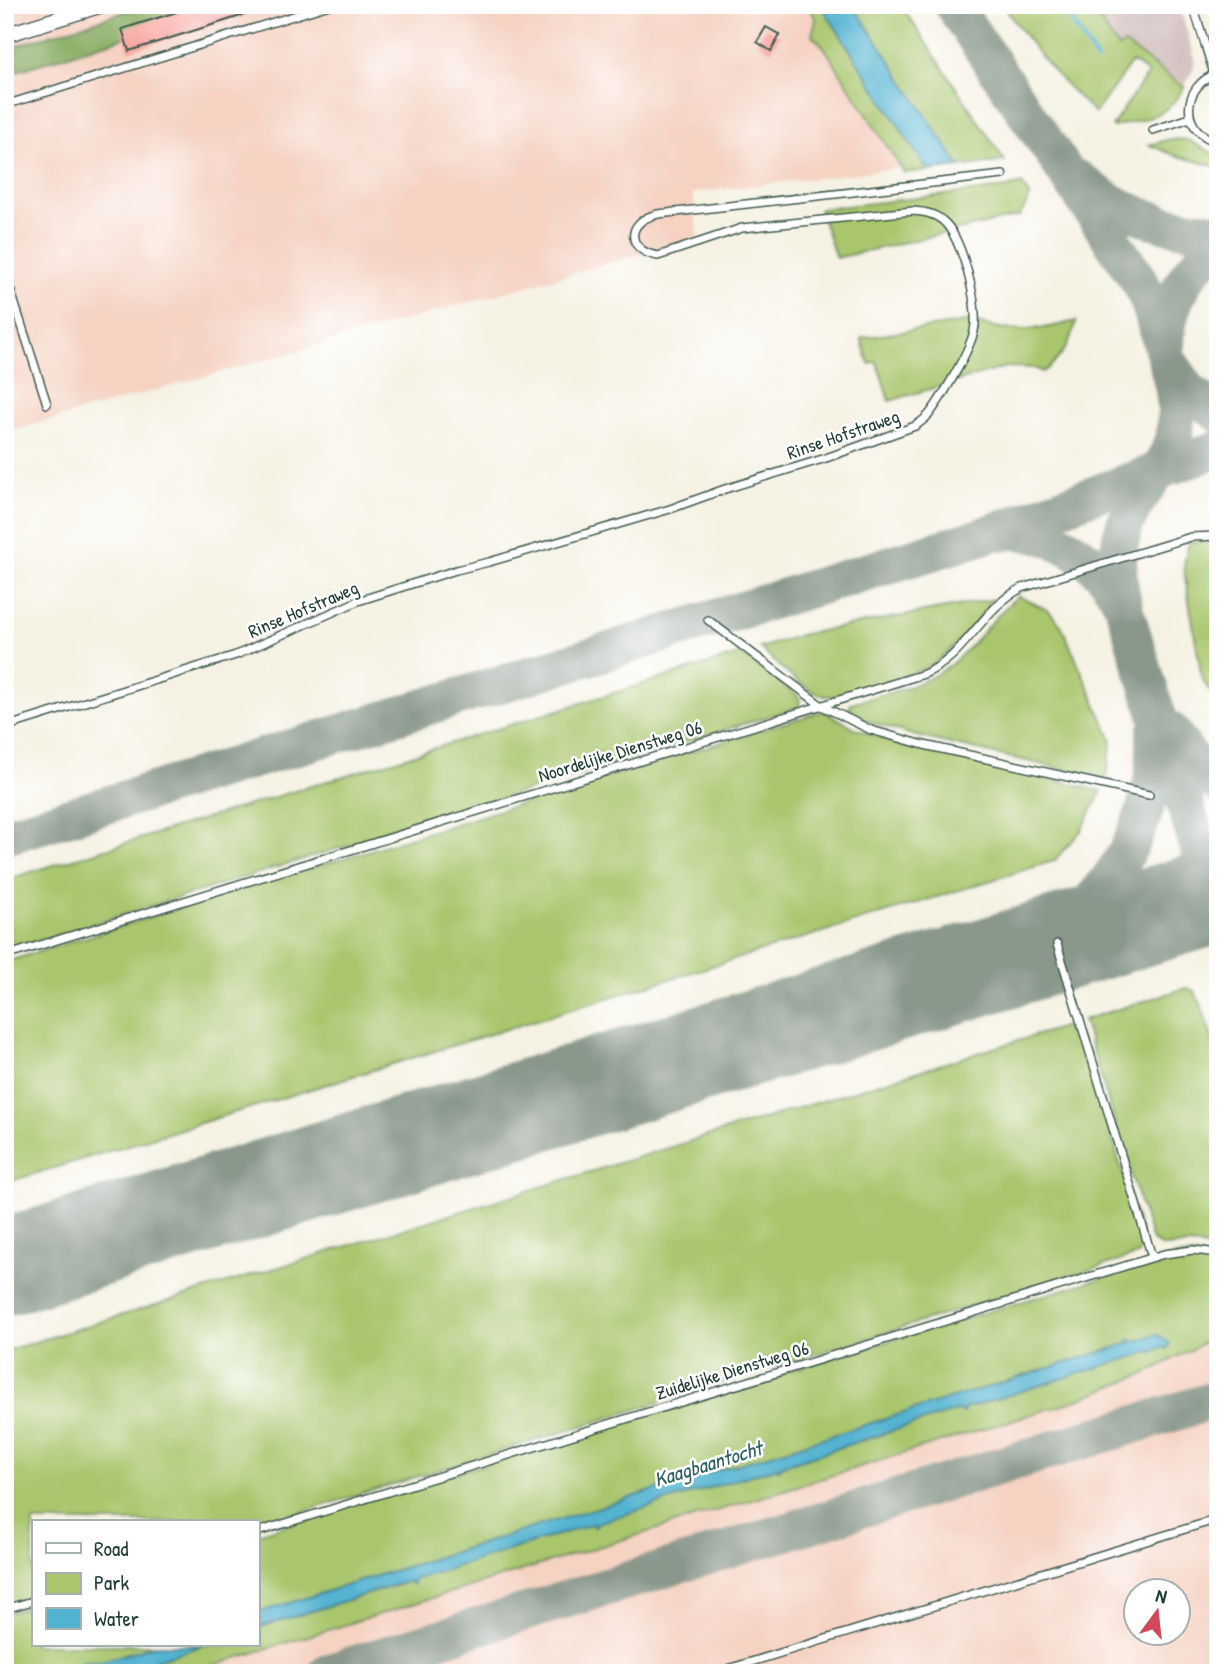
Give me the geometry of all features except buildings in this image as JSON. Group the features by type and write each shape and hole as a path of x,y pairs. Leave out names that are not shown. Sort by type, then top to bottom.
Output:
{"street":[{"path":"5,35 102,5"}],"lane":[{"path":"5,105 328,5"},
{"path":"1193,5 1216,74 1203,80 1192,93 1189,109 1199,132 1218,142"},
{"path":"1153,130 1191,118"},
{"name":"Rinse Hofstraweg","path":"5,727 236,655 358,601 670,509 915,426 931,412 968,348 975,330 975,302 957,240 950,228 938,217 913,211 742,228 658,256 646,254 639,249 635,241 635,228 642,219 658,214 1003,175"},
{"path":"5,273 47,404"},
{"name":"Noordelijke Dienstweg 06","path":"5,956 822,706 933,669 953,654 999,603 1021,588 1191,537 1218,536"},
{"path":"708,620 822,706 862,726 897,738 1149,795"},
{"path":"1057,944 1152,1257"},
{"name":"Zuidelijke Dienstweg 06","path":"259,1531 1152,1257 1187,1250 1218,1253"},
{"path":"715,1673 1218,1519"},
{"path":"5,1609 32,1601"}],"shaded area":[{"path":"5,5 811,5 907,167 693,193 698,238 5,433"},
{"path":"1090,5 1179,5 1195,59 1193,70 1184,87 1125,44 1118,48"},
{"path":"1218,1335 1218,1673 188,1673 1071,1402 1147,1373"}],"green space":[{"path":"147,5 228,5 5,75 5,49"},
{"path":"807,5 821,5 928,171 904,173 824,47 812,35 816,19"},
{"path":"853,5 901,5 1005,161 960,167"},
{"path":"1003,5 1090,5 1118,48 1125,44 1184,87 1170,105 1155,116 1114,127 1112,126 1148,73 1132,62 1095,113 1046,62"},
{"path":"1170,139 1188,140 1218,156 1218,167 1149,145"},
{"path":"1022,184 1030,197 1020,216 836,258 819,209 1006,188"},
{"path":"972,321 998,328 1024,330 1076,321 1064,350 1043,372 1034,368 1006,367 889,401 877,362 869,364 861,338"},
{"path":"1189,542 1218,542 1218,704 1202,679 1185,577 1184,564"},
{"path":"1018,596 1048,610 1061,625 1112,740 1106,779 916,736 870,722 848,712 851,703 915,685 949,666"},
{"path":"995,599 959,641 934,663 899,678 834,696 825,696 805,687 760,648 804,634"},
{"path":"741,654 800,698 799,707 5,951 5,880"},
{"path":"823,711 857,729 898,744 1102,791 1081,831 1054,861 5,1183 5,962"},
{"path":"1186,988 1193,990 1200,1001 1218,1056 1218,1248 1189,1245 1163,1247 1152,1241 1083,1020"},
{"path":"1066,1026 1079,1037 1085,1047 1143,1241 1138,1255 259,1525 259,1520 32,1520 32,1595 5,1604 5,1351"},
{"path":"1195,1255 1218,1258 1218,1335 1147,1373 1071,1402 188,1673 115,1673 201,1646 259,1646 259,1627 410,1581 411,1584 412,1580 593,1524 594,1527 596,1523 777,1467 778,1470 780,1466 961,1409 964,1412 963,1409 1152,1350 1154,1353 1163,1347 1167,1349 1170,1344 1130,1340 1130,1343 259,1612 259,1533 1172,1257"},
{"path":"32,1605 32,1646 153,1646 99,1662 85,1661 75,1665 72,1673 5,1673 5,1614"}],"water":[{"path":"821,5 853,5 960,167 928,171"},
{"path":"1157,1334 1170,1344 1167,1349 1163,1347 1153,1353 1152,1351 964,1409 962,1413 960,1410 780,1466 781,1469 778,1470 777,1467 597,1523 594,1527 593,1524 413,1580 413,1584 409,1581 259,1627 259,1612 1130,1343 1129,1340 1133,1342"},
{"path":"153,1646 201,1646 115,1673 72,1673 75,1665 85,1661 99,1662"}],"waterway":[{"path":"1061,5 1097,60"}],"taxiway":[{"path":"953,5 1140,282 1166,359 1175,401 1175,429 1162,465 1139,498 1125,525 1119,553 1119,582 1125,611 1218,910"},
{"path":"1078,179 1110,201 1143,217 1180,227 1218,231"},
{"path":"1166,349 1169,319 1179,291 1195,266 1218,246"},
{"path":"1169,362 1188,390 1218,413"},
{"path":"5,836 977,538 1218,449"},
{"path":"999,532 1036,534 1071,548 1100,572 1121,602"},
{"path":"1171,731 1191,759 1218,784"},
{"path":"1005,960 1061,927 1101,889 1118,866 1132,842 1150,790 1155,734"},
{"path":"327,1673 1218,1399"}],"runway":[{"path":"5,1267 1218,895"}],"water label":[{"name":"Kaagbaantocht","path":"708,1464"}]}
